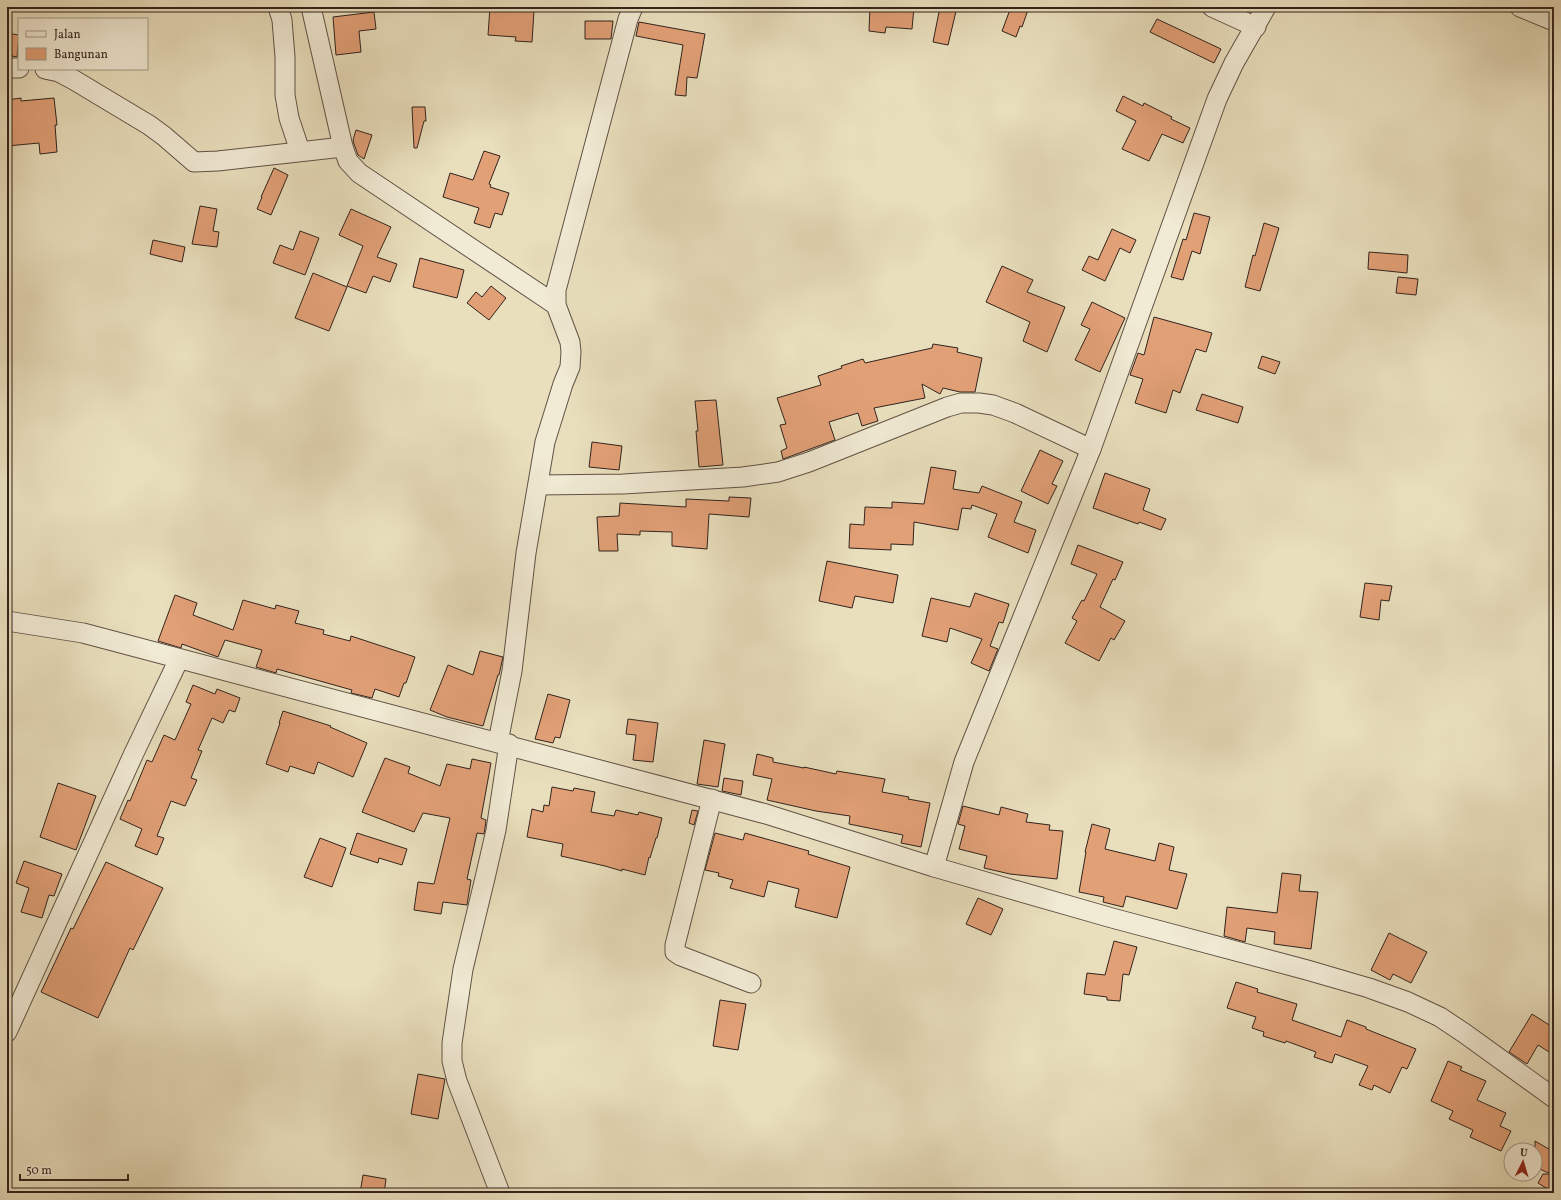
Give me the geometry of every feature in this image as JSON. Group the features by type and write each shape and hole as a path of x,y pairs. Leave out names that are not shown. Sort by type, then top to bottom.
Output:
{"street":[{"path":"278,7 282,20 286,57 285,95 289,118 300,151"},
{"path":"311,7 342,147 348,161 359,173 556,305"},
{"path":"500,1193 457,1081 452,1061 452,1043 463,969 496,830 504,743 526,553 545,442 563,384 570,367 570,342 556,305 556,290 628,19 633,7"},
{"path":"1212,7 1256,27"},
{"path":"934,867 964,762 1091,449 1217,99 1234,63 1256,27 1266,7"},
{"path":"1520,7 1554,21"},
{"path":"7,68 18,68"},
{"path":"50,70 59,72 74,80 164,136 191,161 196,163 342,147"},
{"path":"538,485 623,484 743,477 778,472 809,462 947,407 961,403 994,405 1015,413 1091,449"},
{"path":"7,621 83,633 326,698 504,743 766,814 934,867 1112,918 1369,988 1440,1017 1554,1098"},
{"path":"7,1032 134,753 179,659"},
{"path":"712,800 675,944 675,952 681,956 751,983"}],"building":[{"path":"490,7 506,7 506,9 534,11 532,42 515,41 516,37 488,35"},
{"path":"870,7 914,7 912,29 886,27 885,33 869,31"},
{"path":"940,7 957,7 948,45 933,42"},
{"path":"1011,7 1029,7 1022,27 1020,26 1016,37 1002,31"},
{"path":"374,12 376,29 359,31 361,52 336,55 333,17"},
{"path":"1157,19 1221,49 1214,63 1150,32"},
{"path":"585,21 613,21 611,39 585,39"},
{"path":"639,22 705,34 697,78 687,77 686,96 675,95 683,45 636,36"},
{"path":"7,33 18,35 17,57 7,55"},
{"path":"1123,96 1143,106 1144,103 1190,128 1183,143 1162,134 1149,161 1122,149 1136,121 1116,111"},
{"path":"21,98 21,101 54,98 57,125 55,125 57,152 40,154 39,143 7,146 7,100"},
{"path":"412,107 425,107 426,121 424,121 417,148 414,148"},
{"path":"356,130 372,135 364,159 358,155 354,144 353,140"},
{"path":"484,151 500,156 489,184 491,185 490,187 509,193 502,215 495,213 490,228 474,223 479,208 443,197 450,173 473,180"},
{"path":"274,168 288,175 271,215 257,209"},
{"path":"200,206 217,209 213,231 219,232 217,247 192,244"},
{"path":"351,209 391,227 377,257 397,264 390,282 373,276 366,293 347,286 363,246 339,235"},
{"path":"1194,213 1210,217 1200,254 1192,251 1183,280 1171,277 1183,239 1186,240"},
{"path":"1264,223 1279,228 1260,291 1245,287 1253,255 1255,256"},
{"path":"1112,229 1136,240 1130,253 1120,248 1105,281 1082,270 1089,256 1098,260"},
{"path":"300,231 319,238 305,275 273,263 280,245 293,250"},
{"path":"153,240 185,247 182,262 150,254"},
{"path":"1369,252 1408,255 1407,273 1368,269"},
{"path":"420,258 464,270 457,298 413,287"},
{"path":"1002,266 1033,280 1027,292 1065,307 1047,352 1023,341 1030,322 986,302"},
{"path":"313,273 347,287 329,331 295,318"},
{"path":"1398,277 1418,279 1416,295 1396,293"},
{"path":"491,286 506,298 489,320 467,303 476,292 482,297"},
{"path":"1092,302 1125,318 1100,372 1075,360 1090,329 1081,325"},
{"path":"1154,317 1212,333 1206,352 1196,349 1180,393 1173,390 1166,413 1135,403 1143,379 1130,375 1138,353 1144,355"},
{"path":"933,344 958,348 957,352 982,358 975,392 960,392 943,388 940,394 922,384 925,398 874,408 878,421 862,426 858,413 829,422 835,440 783,459 781,451 787,448 780,425 786,424 777,398 821,385 818,376 842,368 841,366 863,359 865,363 932,348"},
{"path":"1262,356 1280,362 1275,374 1258,368"},
{"path":"1202,394 1243,407 1238,423 1196,410"},
{"path":"716,400 723,465 699,467 695,401"},
{"path":"592,442 622,446 619,470 589,467"},
{"path":"1040,450 1063,461 1052,484 1057,486 1048,504 1021,491"},
{"path":"931,467 956,471 953,489 979,493 982,486 1022,502 1014,522 1036,530 1028,553 988,537 997,514 972,505 971,509 962,508 958,530 914,522 913,545 891,544 891,550 849,548 850,524 864,525 865,507 892,508 892,502 924,504"},
{"path":"1105,473 1150,489 1143,510 1166,519 1161,530 1139,522 1138,524 1093,508"},
{"path":"729,497 751,498 749,517 709,514 707,549 672,546 672,532 640,531 640,535 617,534 618,551 599,551 597,517 619,516 620,503 686,507 686,499 729,501"},
{"path":"1078,545 1123,562 1100,607 1125,621 1114,640 1111,638 1099,661 1065,643 1077,621 1072,618 1082,600 1084,601 1097,574 1071,564"},
{"path":"827,561 898,575 893,603 855,596 852,608 819,601"},
{"path":"1365,583 1392,586 1389,601 1381,600 1379,620 1360,617"},
{"path":"975,593 1009,604 1003,623 999,622 990,646 998,649 989,671 971,663 982,639 950,628 947,642 922,636 931,598 970,607"},
{"path":"175,595 197,603 193,615 233,630 243,600 275,609 276,605 299,611 295,623 324,630 323,634 350,641 351,636 415,657 406,683 404,683 399,697 375,689 372,698 351,693 352,690 277,669 276,673 256,667 262,650 225,640 218,657 182,644 181,648 158,641"},
{"path":"480,651 503,657 483,726 447,717 430,710 448,665 473,675"},
{"path":"193,685 215,694 217,689 240,698 235,712 229,710 223,723 212,718 198,750 202,751 191,778 197,780 185,806 171,801 157,836 164,838 157,855 135,846 142,829 120,819 128,800 130,801 147,760 152,762 164,735 175,740 191,704 186,702"},
{"path":"548,694 570,700 560,738 555,737 553,743 535,739"},
{"path":"283,711 331,726 330,727 367,743 353,777 318,762 314,774 290,766 288,772 266,764"},
{"path":"628,719 658,723 653,762 633,760 636,735 626,734"},
{"path":"704,740 725,744 718,787 697,784"},
{"path":"757,754 773,758 773,762 836,774 837,771 885,779 882,792 930,803 921,847 901,843 903,835 849,824 850,816 816,811 767,800 772,779 753,775"},
{"path":"385,758 410,767 408,773 440,786 447,764 470,769 472,759 491,763 481,818 486,820 484,834 477,833 467,879 471,880 467,905 443,902 441,914 414,910 418,882 434,884 450,818 423,813 414,832 362,812"},
{"path":"724,778 743,781 741,795 722,791"},
{"path":"58,783 96,796 76,850 40,837"},
{"path":"552,787 573,791 574,788 595,792 591,812 614,816 616,810 638,815 639,812 662,818 657,838 650,858 649,857 645,875 561,856 563,844 527,837 532,809 543,812 544,805 549,806"},
{"path":"963,806 999,815 1001,807 1028,814 1026,822 1050,825 1049,830 1063,831 1057,879 1010,874 984,868 987,856 959,849 965,826 958,824"},
{"path":"692,810 698,811 694,825 689,823"},
{"path":"1092,824 1110,829 1105,849 1155,861 1159,843 1174,847 1169,870 1187,874 1177,909 1126,896 1123,907 1103,902 1104,897 1079,892 1085,852"},
{"path":"357,833 407,849 402,865 379,858 378,863 350,854"},
{"path":"715,833 743,840 745,833 809,851 808,854 850,867 837,918 795,907 799,889 768,881 764,897 730,888 733,880 718,876 719,873 705,870"},
{"path":"320,838 346,848 332,887 304,877"},
{"path":"24,861 62,874 54,896 49,895 42,918 21,912 29,888 16,883"},
{"path":"106,862 163,888 133,950 130,948 98,1018 41,992 71,928 73,929"},
{"path":"1282,873 1301,875 1299,891 1318,892 1311,949 1274,944 1275,932 1247,928 1245,942 1224,936 1227,907 1277,913"},
{"path":"978,898 1003,909 991,935 966,924"},
{"path":"1389,933 1427,952 1411,983 1393,974 1390,980 1371,970"},
{"path":"1114,941 1137,947 1129,975 1123,974 1120,1001 1107,1000 1107,997 1084,994 1087,973 1105,975"},
{"path":"1236,982 1258,989 1257,992 1297,1004 1292,1020 1341,1037 1347,1020 1416,1049 1407,1069 1402,1067 1390,1093 1374,1085 1372,1090 1359,1085 1368,1066 1335,1054 1332,1063 1314,1057 1316,1052 1286,1041 1285,1043 1263,1036 1264,1032 1252,1028 1256,1017 1227,1008"},
{"path":"720,1000 746,1004 738,1050 713,1046"},
{"path":"1532,1014 1554,1028 1554,1055 1538,1045 1527,1064 1509,1052"},
{"path":"1448,1061 1462,1067 1460,1070 1486,1081 1477,1100 1506,1113 1500,1126 1511,1131 1506,1142 1503,1142 1501,1151 1470,1137 1473,1130 1449,1119 1453,1111 1431,1101"},
{"path":"418,1074 445,1079 438,1119 411,1114"},
{"path":"1543,1146 1554,1152 1554,1193 1538,1183 1543,1182 1543,1174 1551,1174 1543,1170"},
{"path":"363,1175 386,1179 384,1193 360,1193"}]}
